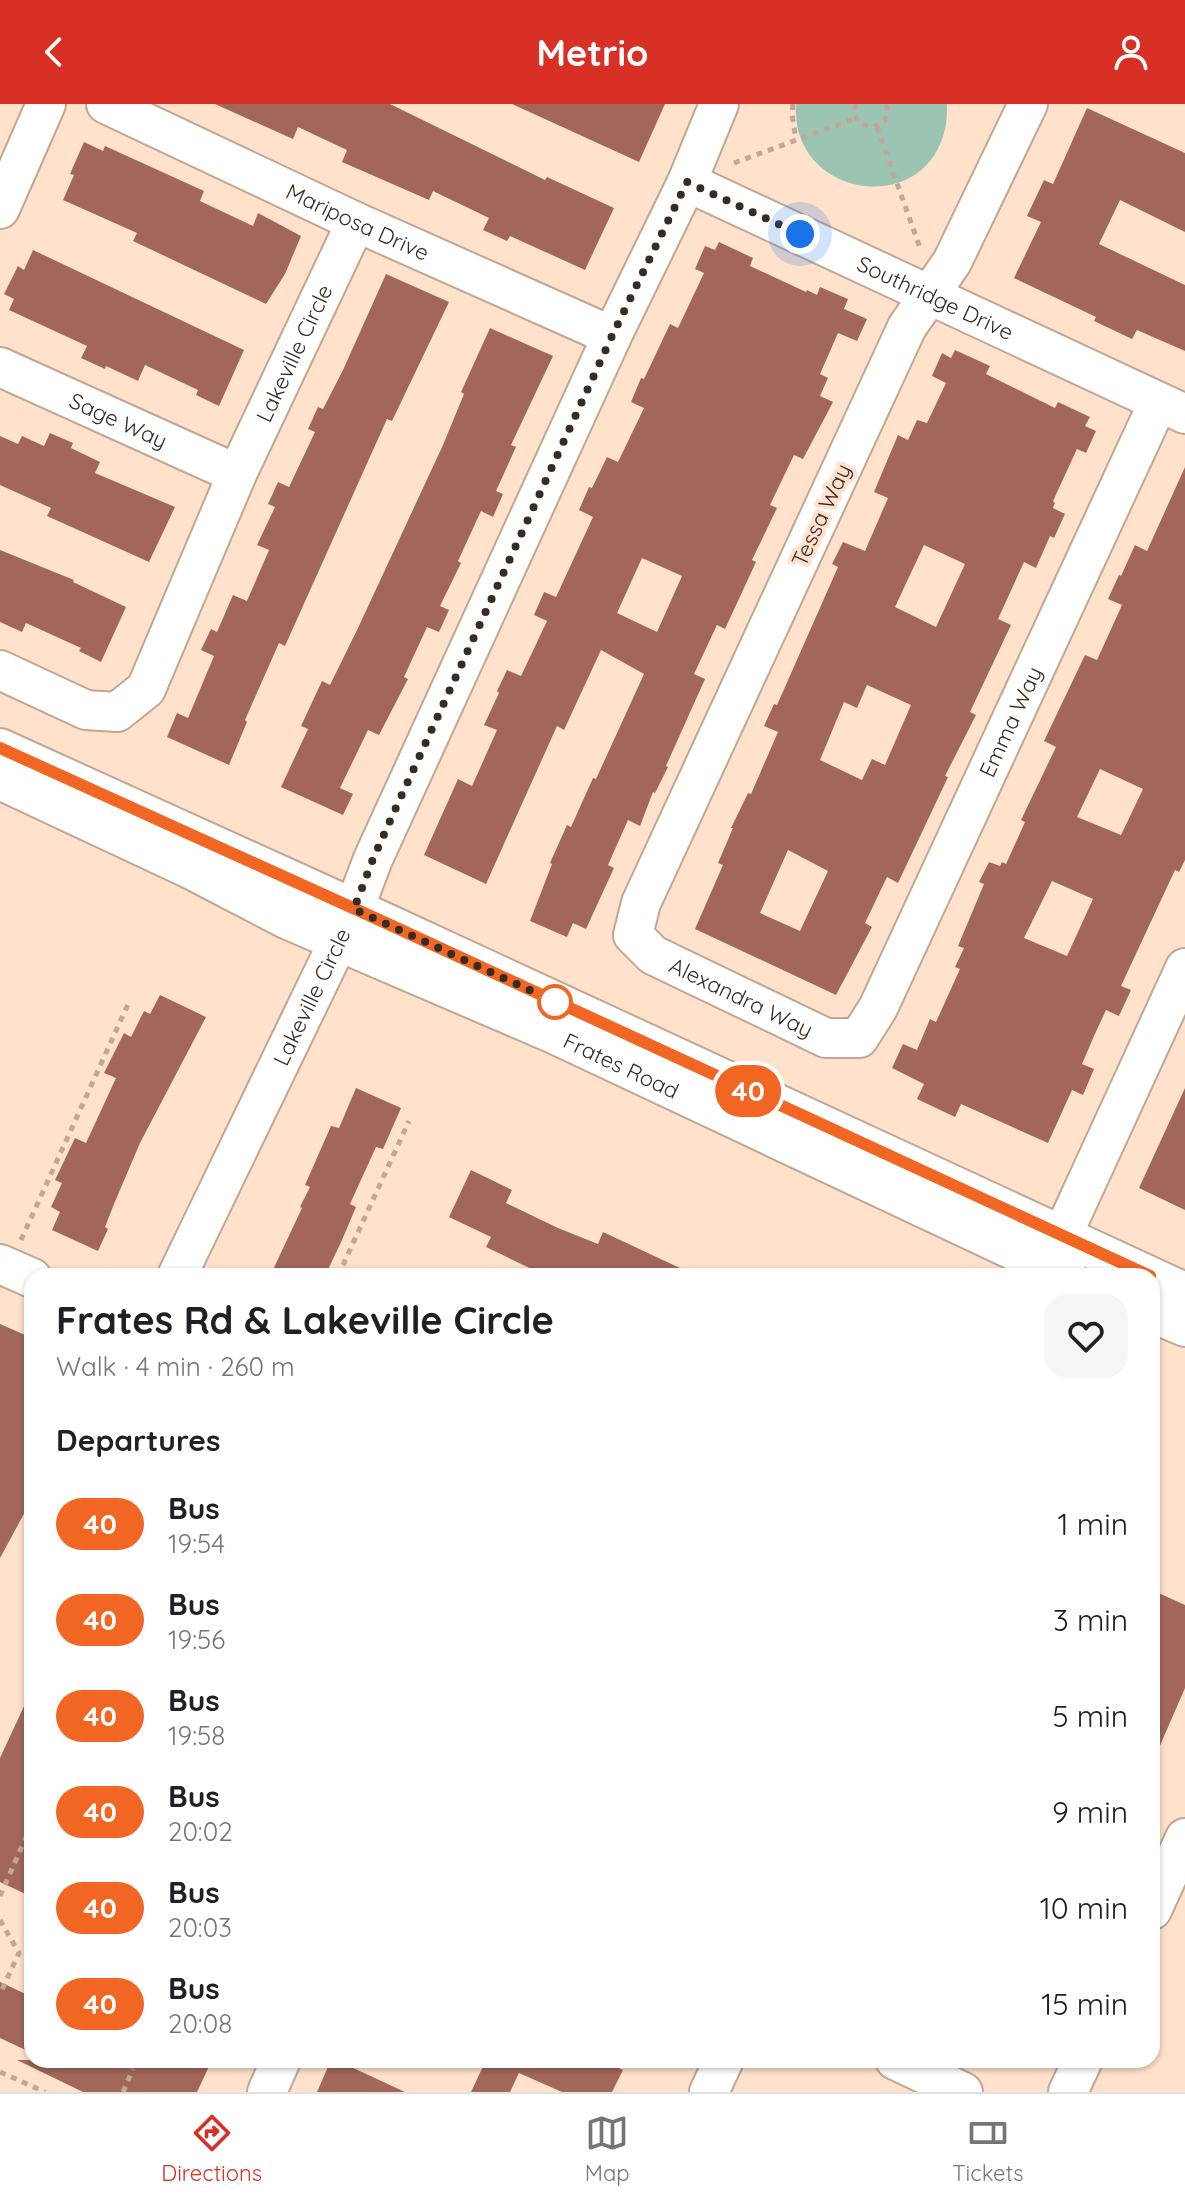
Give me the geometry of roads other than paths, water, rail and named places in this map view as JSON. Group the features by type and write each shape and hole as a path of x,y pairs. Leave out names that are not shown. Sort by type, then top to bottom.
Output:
{"street":[{"path":"0,209 46,104"},
{"name":"Mariposa Drive","path":"106,104 356,222 612,336"},
{"name":"Lakeville Circle","path":"181,1268 347,926 373,859 612,336 687,182 719,104"},
{"name":"Tessa Way","path":"633,935 641,903 907,327 952,262 1028,104"},
{"name":"Southridge Drive","path":"687,182 1172,408"},
{"name":"Lakeville Circle","path":"0,670 86,710 117,712 146,689 237,474 356,222"},
{"name":"Sage Way","path":"0,367 237,474"},
{"name":"Emma Way","path":"859,1038 878,1008 1172,408"},
{"name":"Frates Road","path":"0,748 554,1034 1052,1266"},
{"name":"Frates Road","path":"0,780 190,869 286,919 347,926"},
{"name":"Alexandra Way","path":"633,935 653,955 826,1038 859,1038"},
{"path":"1052,1266 1185,968"},
{"name":"Frates Road","path":"1160,1280 1185,1292"},
{"path":"1160,1316 1185,1327"},
{"path":"1160,1893 1185,1838"},
{"path":"267,2092 278,2068"},
{"path":"709,2092 720,2068"},
{"path":"912,2068 963,2092"},
{"path":"1068,2092 1079,2068"}]}
